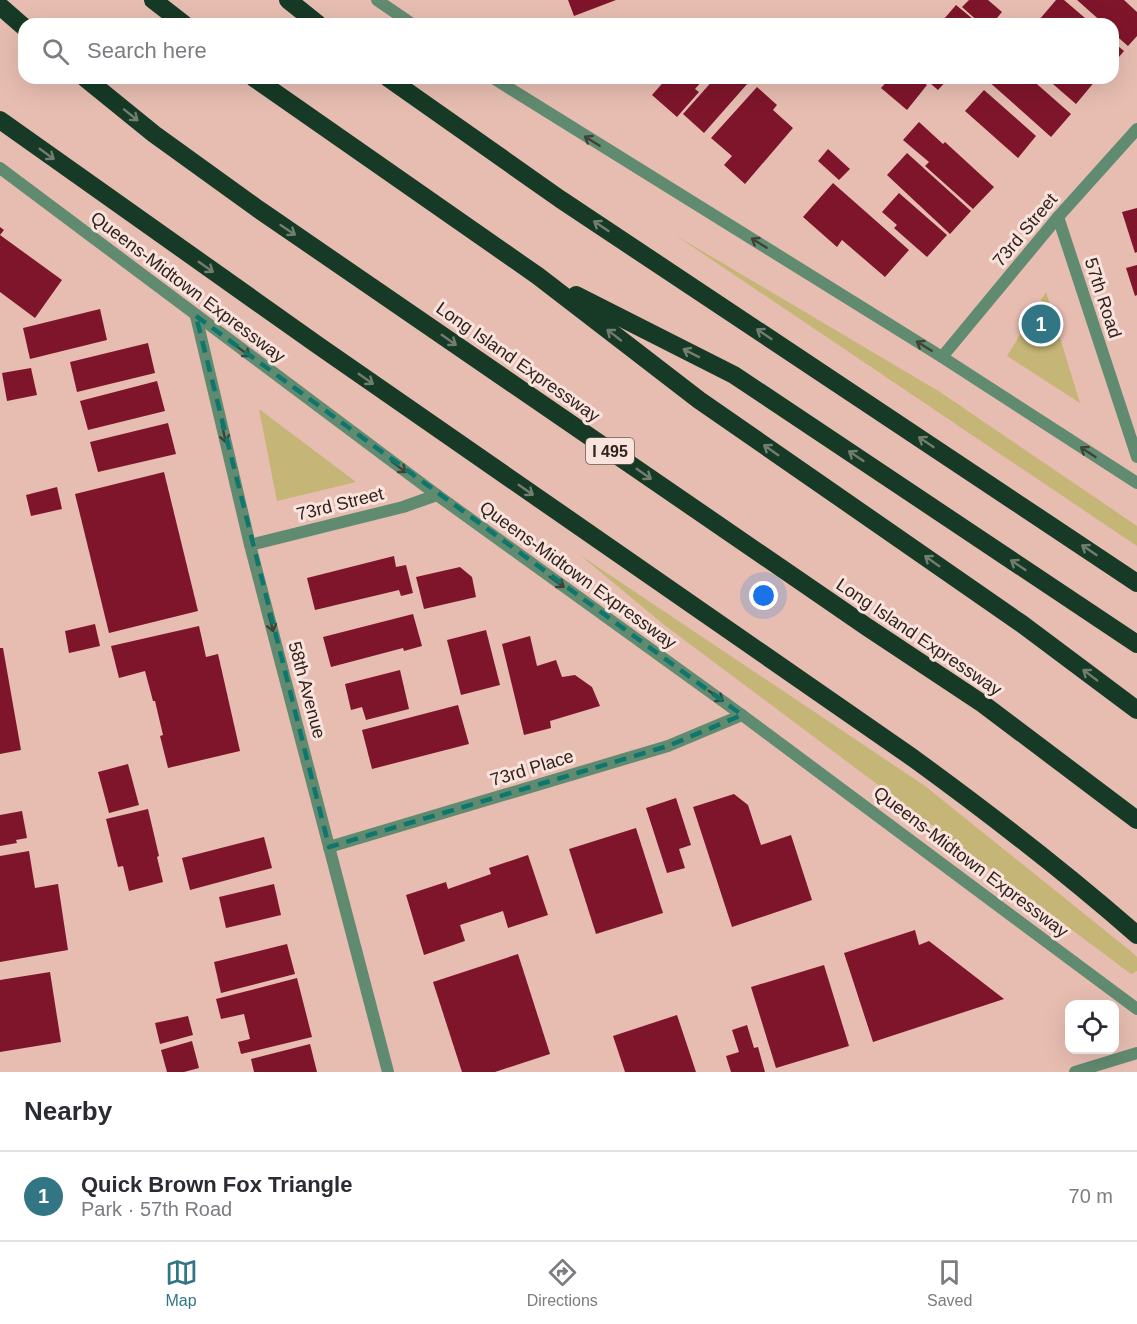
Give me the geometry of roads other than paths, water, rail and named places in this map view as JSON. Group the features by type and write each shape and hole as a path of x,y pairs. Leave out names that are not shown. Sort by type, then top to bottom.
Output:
{"highway":[{"path":"153,0 176,18"},
{"path":"288,0 310,18"},
{"path":"0,6 18,22"},
{"name":"Long Island Expressway","path":"93,84 154,134 258,209 867,627 983,704 1137,820"},
{"path":"263,84 538,276 699,400 1003,610 1137,710"},
{"path":"397,84 560,199 1137,582"},
{"path":"0,120 279,318 913,758 994,817 1087,891 1137,935"},
{"path":"538,276 734,375 1137,644"}],"street":[{"path":"377,0 403,18"},
{"path":"504,84 942,357 1137,483"},
{"name":"73rd Street","path":"942,357 1058,218 1137,129"},
{"name":"Queens-Midtown Expressway","path":"0,168 437,495 742,715 1137,1009"},
{"name":"57th Road","path":"1058,218 1137,457"},
{"name":"58th Avenue","path":"196,316 250,545 388,1072"},
{"name":"73rd Street","path":"250,545 403,507 437,495"},
{"name":"73rd Place","path":"329,847 668,746 742,715"},
{"path":"1075,1072 1137,1053"}],"place":[{"name":"Quick Brown Fox Triangle","path":"1041,324"}]}
